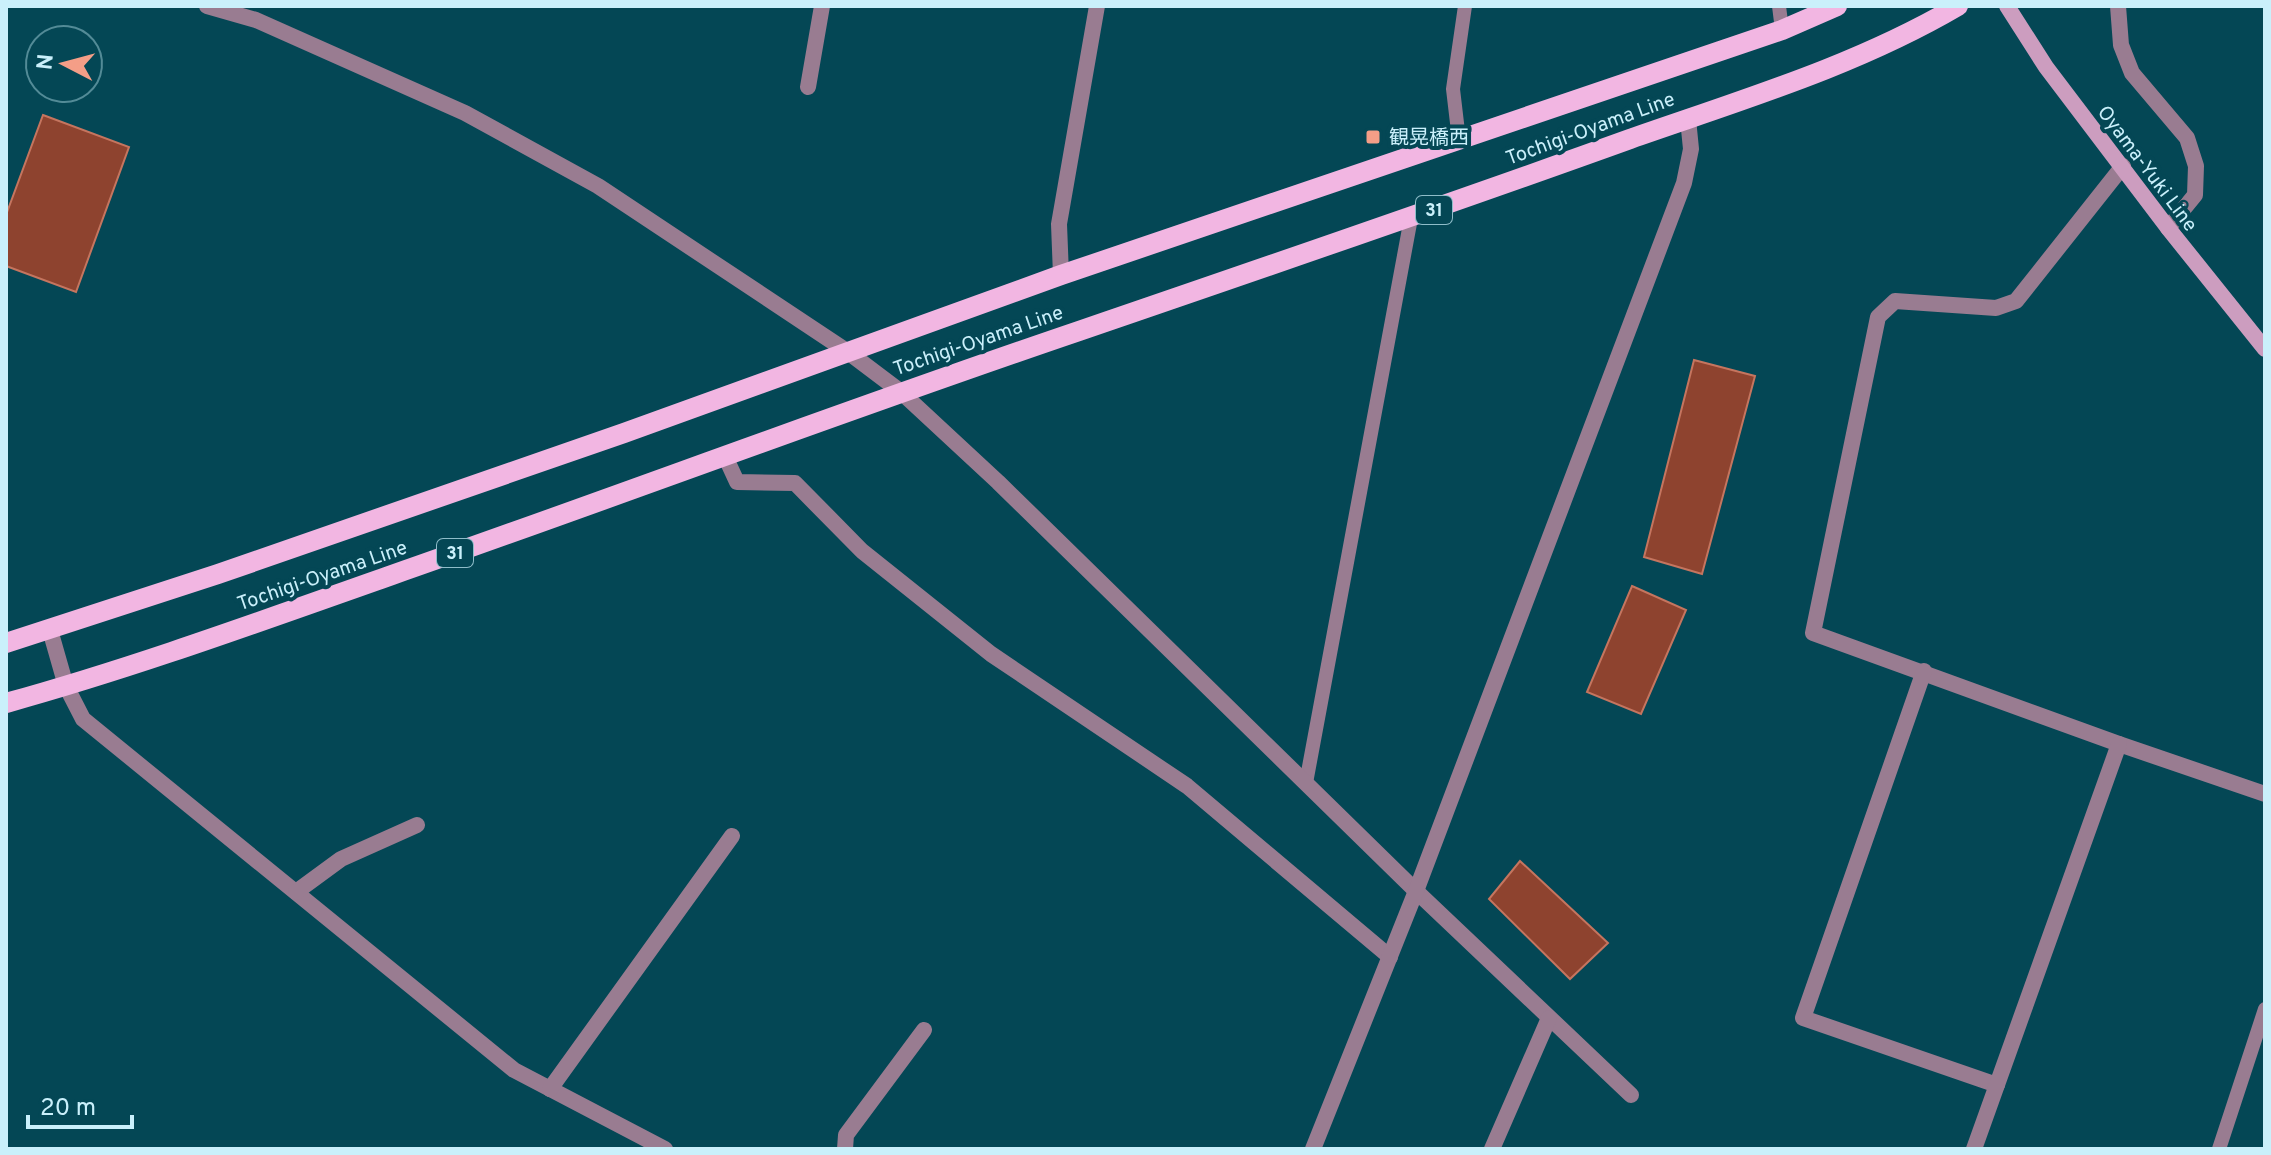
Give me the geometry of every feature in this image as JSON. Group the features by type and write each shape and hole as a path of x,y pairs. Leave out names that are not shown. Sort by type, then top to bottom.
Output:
{"main road":[{"name":"Tochigi-Oyama Line","path":"6,643 564,454 1061,275 1782,30 1837,6"},
{"name":"Tochigi-Oyama Line","path":"6,703 243,628 901,392 1411,218 1831,67 1911,34 1958,6"},
{"name":"Oyama-Yuki Line","path":"2007,6 2046,67 2265,349"}],"street":[{"path":"207,6 256,20 465,113 598,186 848,352 901,392 1631,1095"},
{"path":"808,87 822,6"},
{"path":"1061,275 1059,224 1097,6"},
{"path":"2118,6 2121,45 2132,73 2187,138 2196,166 2195,195 2168,228"},
{"path":"1313,1149 1416,891 1684,183 1691,149 1688,119"},
{"path":"2123,166 2016,301 1996,308 1895,301 1878,317 1813,633 2265,794"},
{"path":"725,456 737,482 795,483 862,551 979,644 1187,786 1390,957"},
{"path":"50,630 66,686 83,719 514,1070 665,1149"},
{"path":"1924,671 1803,1018 1997,1085"},
{"path":"1974,1149 2119,744"},
{"path":"296,892 341,859 417,825"},
{"path":"550,1089 732,836"},
{"path":"1492,1149 1549,1018"},
{"path":"845,1149 846,1135 924,1030"}],"lane":[{"path":"1459,140 1453,89 1465,6"},
{"path":"1779,6 1782,30"},
{"path":"1306,783 1411,218"},
{"path":"2219,1149 2265,1009"}],"building":[{"path":"43,115 129,147 76,292 6,266 6,215"},
{"path":"1694,360 1755,376 1702,574 1644,557"},
{"path":"1632,586 1686,610 1641,714 1587,692"},
{"path":"1520,861 1608,943 1570,979 1489,899"}],"place":[{"name":"観晃橋西","path":"1373,137"}]}
